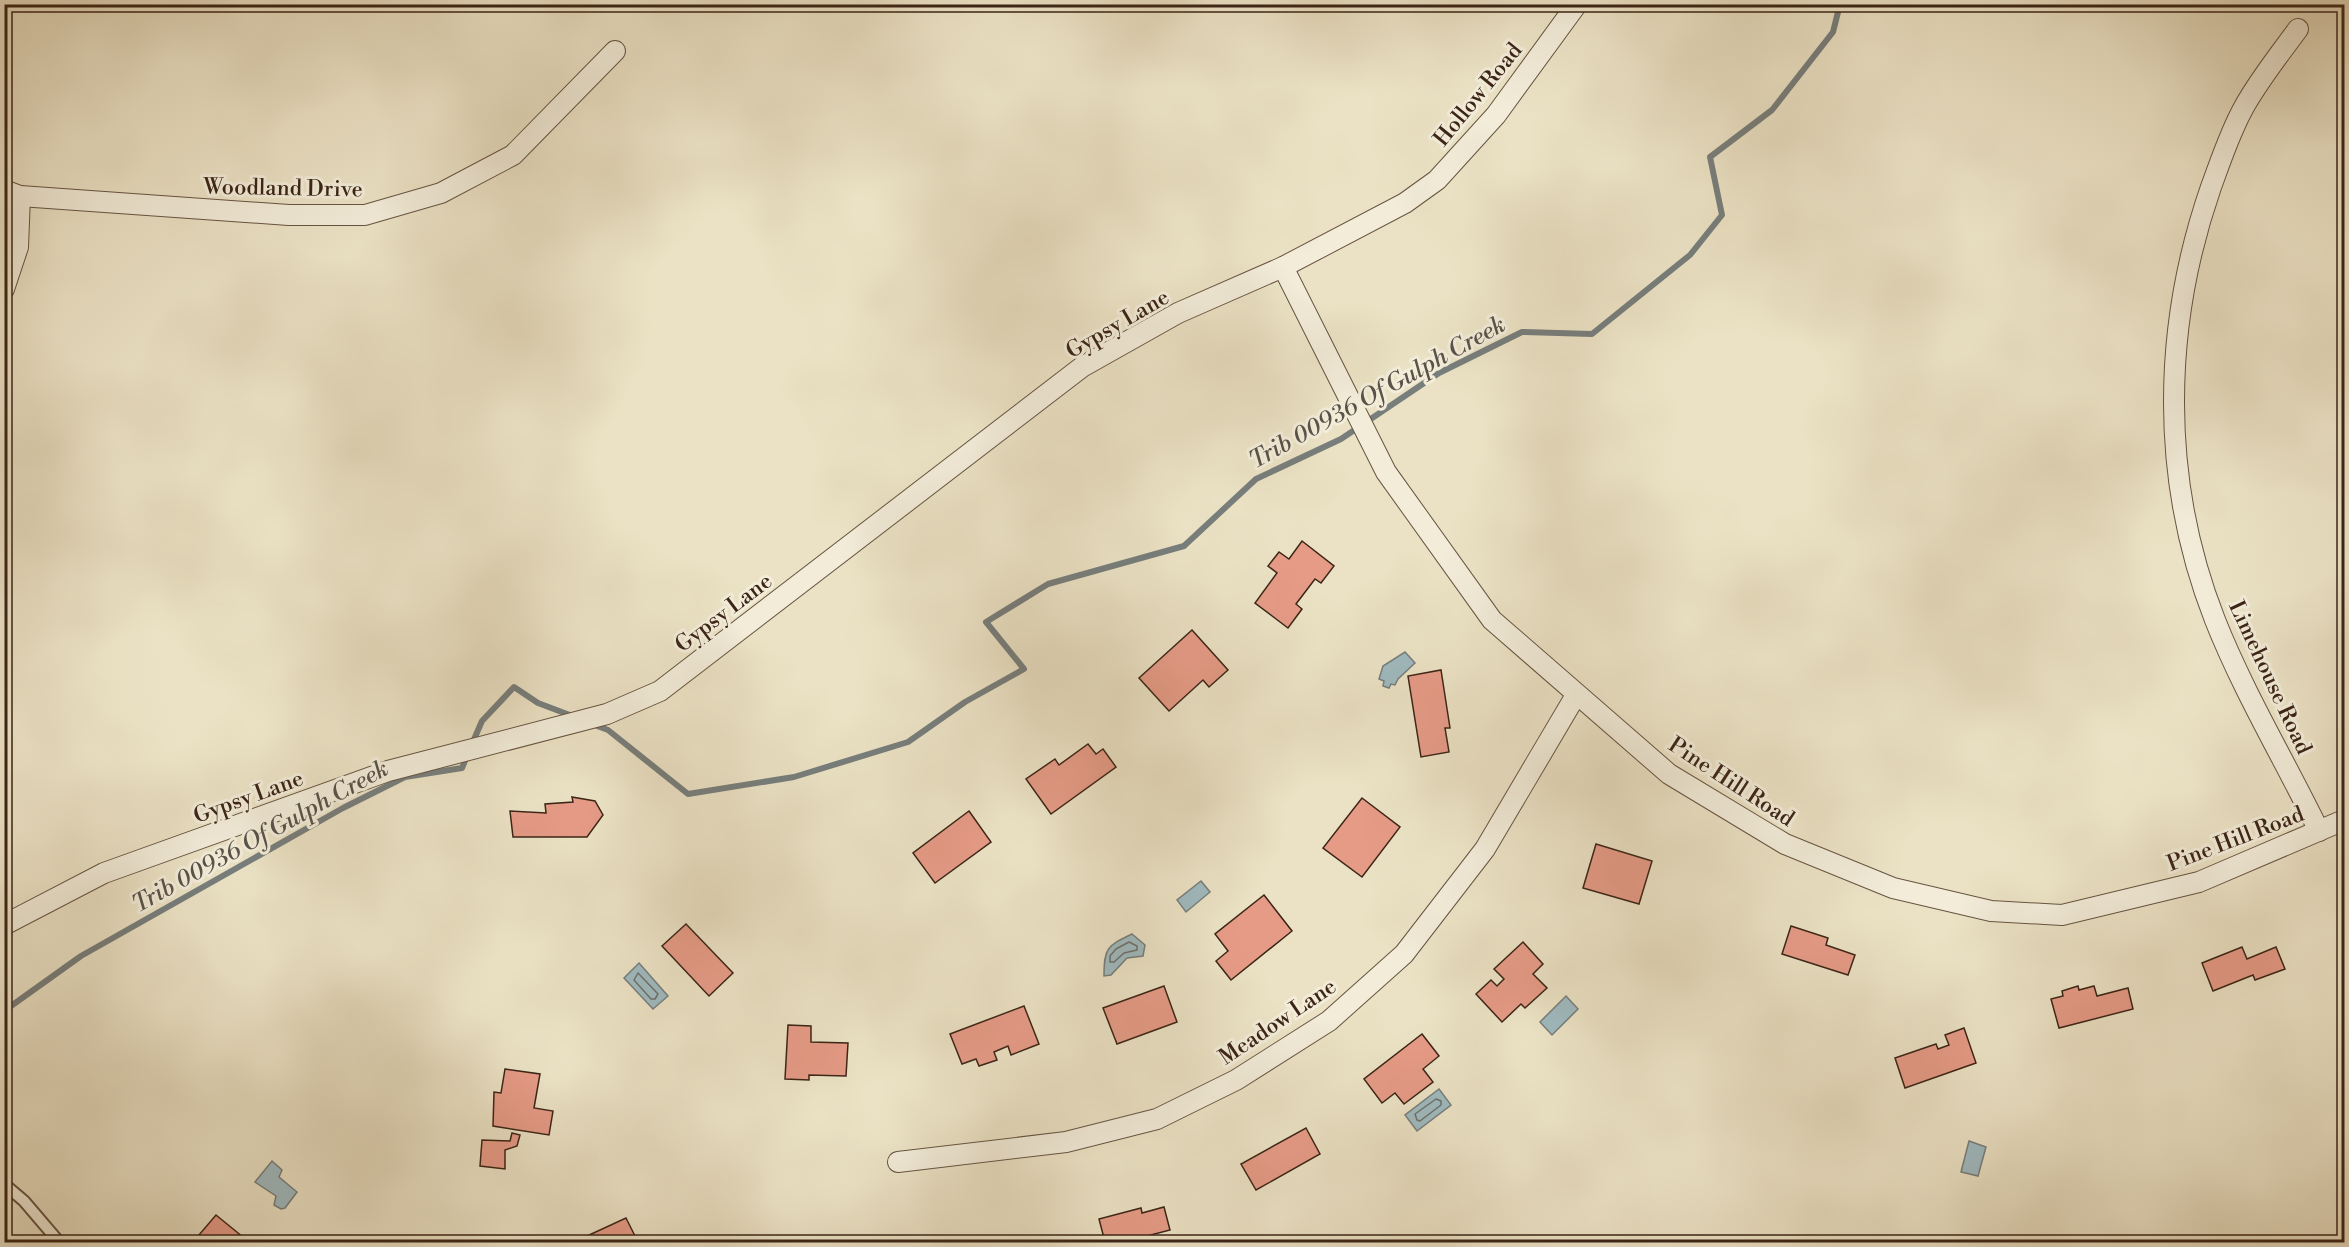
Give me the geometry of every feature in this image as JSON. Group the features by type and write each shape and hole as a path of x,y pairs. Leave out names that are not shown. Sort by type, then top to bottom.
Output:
{"street":[{"name":"Hollow Road","path":"1405,203 1437,180 1496,115 1577,4"},
{"name":"Limehouse Road","path":"2298,29 2243,109 2201,215 2185,278 2176,336 2173,395 2175,455 2183,512 2208,598 2242,682 2319,831"},
{"name":"Woodland Drive","path":"12,193 289,215 365,215 441,193 513,155 615,51"},
{"path":"4,289 18,247 12,193"},
{"name":"Gypsy Lane","path":"4,926 104,873 388,771 607,714 660,691 1082,368 1178,313 1283,267 1405,203"},
{"name":"Pine Hill Road","path":"1283,267 1386,472 1492,620 1669,774 1785,844 1893,888 1991,911 2062,915 2108,906 2199,882 2344,820"},
{"name":"Meadow Lane","path":"898,1162 1066,1142 1157,1119 1236,1080 1329,1021 1404,954 1485,849 1576,695"}],"lane":[{"path":"4,1184 24,1201 59,1242"}],"water":[{"path":"1405,652 1415,663 1398,679 1395,685 1391,684 1389,688 1383,686 1384,681 1379,679 1383,666"},
{"path":"1201,881 1210,892 1186,912 1177,900"},
{"path":"1132,934 1145,945 1143,956 1127,958 1111,975 1104,976 1105,959 1109,949"},
{"path":"639,963 668,996 653,1009 624,978"},
{"path":"1566,996 1578,1009 1552,1035 1540,1022"},
{"path":"1439,1089 1451,1105 1417,1131 1405,1115"},
{"path":"1969,1141 1986,1147 1978,1176 1961,1172"},
{"path":"272,1161 282,1170 279,1177 297,1192 285,1208 281,1209 274,1205 276,1196 255,1182"}],"building":[{"path":"1302,541 1334,566 1321,583 1315,579 1296,604 1302,609 1288,628 1255,603 1277,573 1268,566 1279,552 1289,559"},
{"path":"1192,630 1228,670 1209,687 1203,680 1169,711 1139,678"},
{"path":"1441,670 1450,728 1445,728 1449,752 1421,757 1408,676"},
{"path":"1088,744 1096,754 1103,749 1116,767 1051,814 1026,779 1055,759 1059,765"},
{"path":"572,797 595,801 603,815 587,837 513,837 510,811 546,813 545,804 573,802"},
{"path":"1362,798 1400,827 1362,877 1323,848"},
{"path":"969,811 991,842 935,883 913,853"},
{"path":"1596,844 1652,861 1639,904 1583,888"},
{"path":"1264,895 1292,931 1231,980 1216,961 1228,951 1215,934"},
{"path":"686,924 733,973 709,996 662,946"},
{"path":"1791,926 1828,938 1826,945 1855,955 1848,975 1782,954"},
{"path":"1523,942 1543,964 1533,974 1547,988 1525,1008 1521,1004 1502,1022 1476,994 1491,980 1497,986 1504,979 1494,969"},
{"path":"2242,947 2247,959 2276,947 2285,969 2255,980 2253,975 2213,991 2202,963"},
{"path":"1164,986 1177,1022 1117,1044 1103,1008"},
{"path":"2078,986 2079,990 2094,986 2097,996 2128,988 2133,1009 2059,1028 2051,999 2063,996 2062,991"},
{"path":"1024,1006 1039,1044 1011,1055 1008,1046 994,1052 997,1060 979,1066 976,1059 962,1064 950,1034"},
{"path":"788,1025 811,1026 811,1042 848,1043 846,1076 809,1075 809,1080 785,1079"},
{"path":"1964,1028 1976,1063 1905,1088 1895,1058 1936,1044 1938,1049 1949,1045 1945,1035"},
{"path":"1422,1034 1439,1056 1423,1069 1433,1082 1404,1104 1395,1093 1382,1103 1364,1079"},
{"path":"505,1069 540,1074 534,1108 553,1111 549,1135 493,1126 494,1092 501,1093"},
{"path":"1306,1128 1320,1154 1256,1190 1241,1164"},
{"path":"512,1133 520,1135 517,1146 505,1150 505,1169 480,1166 482,1140 510,1141"},
{"path":"1164,1207 1170,1230 1124,1242 1105,1242 1099,1219 1141,1208 1142,1213"},
{"path":"216,1215 249,1242 193,1242"},
{"path":"626,1218 638,1242 574,1242"}],"waterway":[{"name":"Trib 00936 Of Gulph Creek","path":"592,724 608,730 688,794 794,777 908,742 965,702 1024,669 986,622 1048,584 1184,546 1256,479 1341,439 1439,373 1522,332 1592,334 1690,255 1722,215 1710,157 1772,110 1833,32 1840,4"},
{"name":"Trib 00936 Of Gulph Creek","path":"472,744 482,721 514,687 538,703 575,717"},
{"name":"Trib 00936 Of Gulph Creek","path":"4,1011 81,956 343,808 405,777 462,768 467,756"}]}
